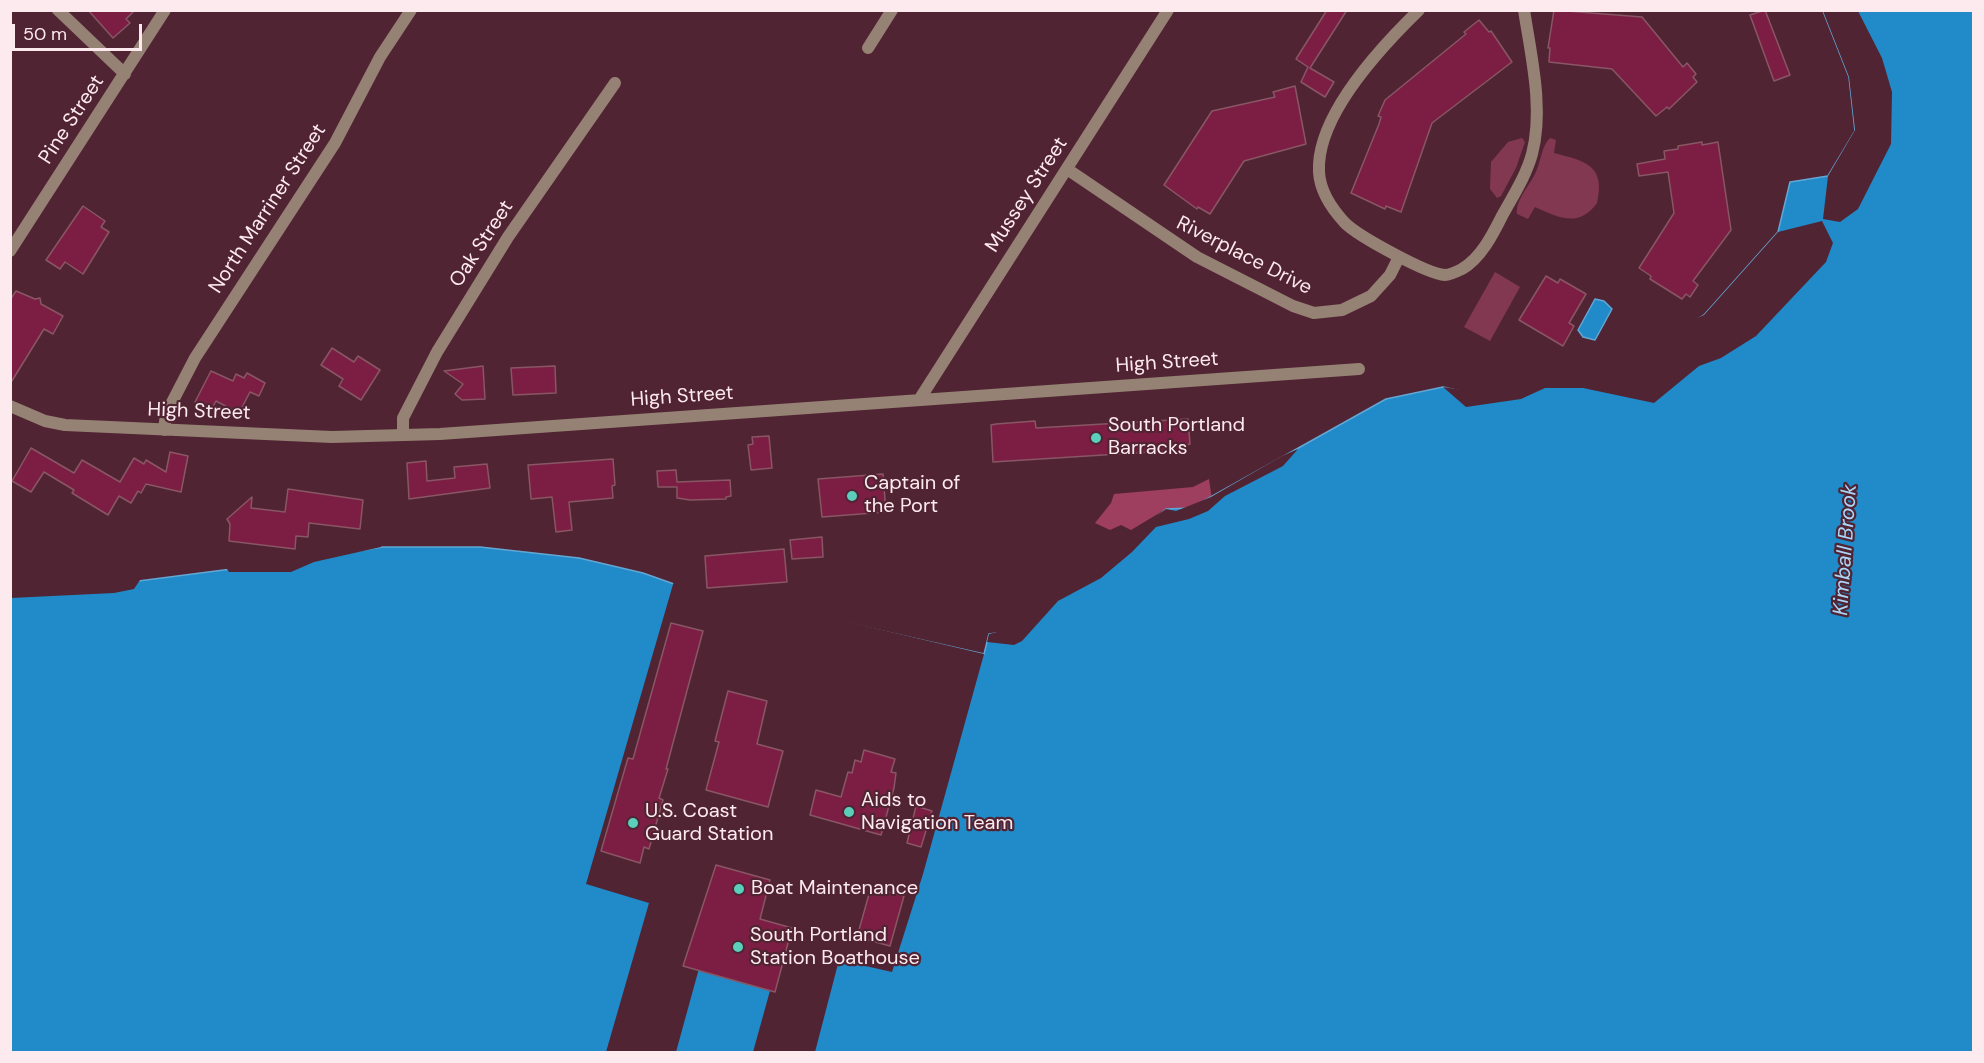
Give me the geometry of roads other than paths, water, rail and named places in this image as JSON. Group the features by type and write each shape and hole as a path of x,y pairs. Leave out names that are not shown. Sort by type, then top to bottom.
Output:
{"street":[{"path":"58,10 125,74"},
{"name":"Pine Street","path":"10,251 165,10"},
{"name":"North Marriner Street","path":"164,430 166,414 195,358 335,142 380,57 411,10"},
{"path":"868,48 892,10"},
{"name":"Mussey Street","path":"919,400 1168,10"},
{"path":"1419,10 1366,65 1331,123 1320,158 1321,185 1333,210 1347,225 1399,257 1444,275 1461,270 1476,260 1520,183 1532,155 1536,128 1536,96 1524,10"},
{"name":"Oak Street","path":"403,435 403,417 437,352 508,237 615,83"},
{"name":"Riverplace Drive","path":"1067,170 1197,257 1293,306 1314,313 1342,310 1371,296 1390,275 1399,257"},
{"name":"High Street","path":"10,406 45,421 65,425 332,437 403,435 1359,369"}],"water":[{"name":"Kimball Brook","path":"1823,11 1973,11 1973,1052 11,1052 11,595 30,595 301,560 383,547 480,547 579,558 643,573 674,584 984,654 989,634 1019,630 1087,578 1166,509 1191,508 1386,399 1443,387 1482,396 1508,393 1547,379 1636,380 1685,327 1704,315 1778,232 1790,182 1828,176 1855,131 1849,77"},
{"path":"1595,299 1604,301 1612,309 1595,340 1583,337 1578,330"}],"place":[{"name":"South Portland Barracks","path":"1096,438"},
{"name":"Captain of the Port","path":"852,496"},
{"name":"Aids to Navigation Team","path":"849,812"},
{"name":"U.S. Coast Guard Station","path":"633,823"},
{"name":"Boat Maintenance","path":"739,889"},
{"name":"South Portland Station Boathouse","path":"738,947"}]}
